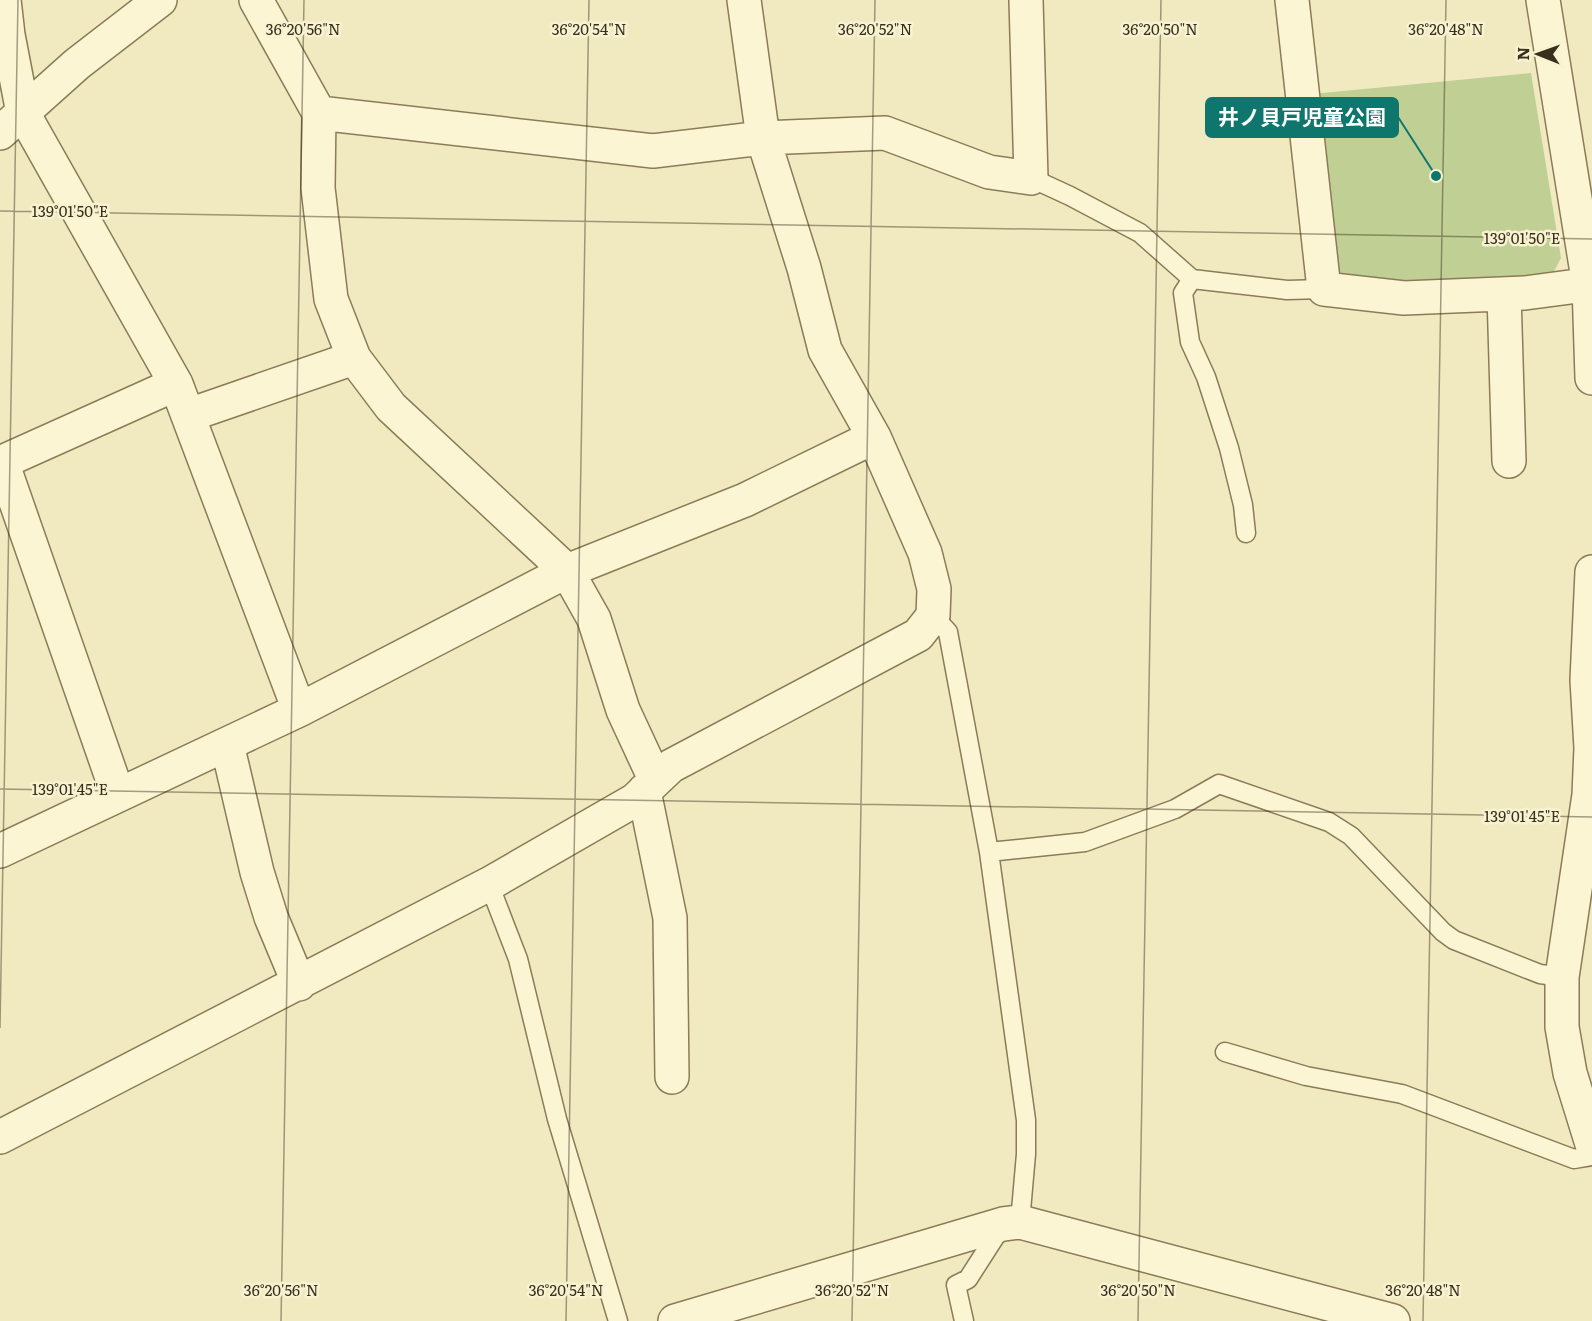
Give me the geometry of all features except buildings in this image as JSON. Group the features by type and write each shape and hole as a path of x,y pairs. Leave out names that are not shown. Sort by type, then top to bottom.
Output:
{"street":[{"path":"4,0 4,35 11,123 176,384 299,710"},
{"path":"11,123 77,64 160,0"},
{"path":"256,0 319,113 318,189 331,299 354,358 391,407 567,571 594,619 649,785 670,918 672,1077"},
{"path":"0,1137 489,884 635,801 671,766 918,635 933,616 934,589 925,554 874,437 825,350 804,268 763,138 744,0"},
{"path":"319,113 653,151 763,138 885,133 989,172 1031,178 1026,0"},
{"path":"1292,0 1324,289 1404,298 1504,294 1591,285"},
{"path":"1543,0 1591,285 1592,378"},
{"path":"1504,294 1509,461"},
{"path":"189,415 354,358"},
{"path":"118,795 1,462 176,384"},
{"path":"0,851 299,710 567,571 745,500 874,437"},
{"path":"1589,1126 1570,1073 1562,1027 1562,977 1589,795 1591,748 1587,680 1592,572"},
{"path":"227,744 257,872 271,917 299,984"},
{"path":"675,1321 1012,1223 1393,1321"}],"lane":[{"path":"1031,178 1140,233 1192,279 1287,290 1324,289"},
{"path":"1192,279 1183,293 1190,342 1206,377 1229,448 1243,505 1245,533"},
{"path":"933,616 948,632 989,852 1026,1120 1026,1154 1012,1223 968,1279 956,1285 964,1321"},
{"path":"989,852 1085,842 1175,810 1219,784 1329,822 1351,836 1443,932 1454,940 1540,974 1562,977"},
{"path":"489,884 518,959 557,1119 618,1321"},
{"path":"1225,1052 1306,1076 1402,1094 1574,1159 1592,1156"}],"green space":[{"path":"1531,73 1561,258 1550,279 1378,287 1336,274 1312,94"}],"place":[{"name":"井ノ貝戸児童公園","path":"1436,176"}]}
